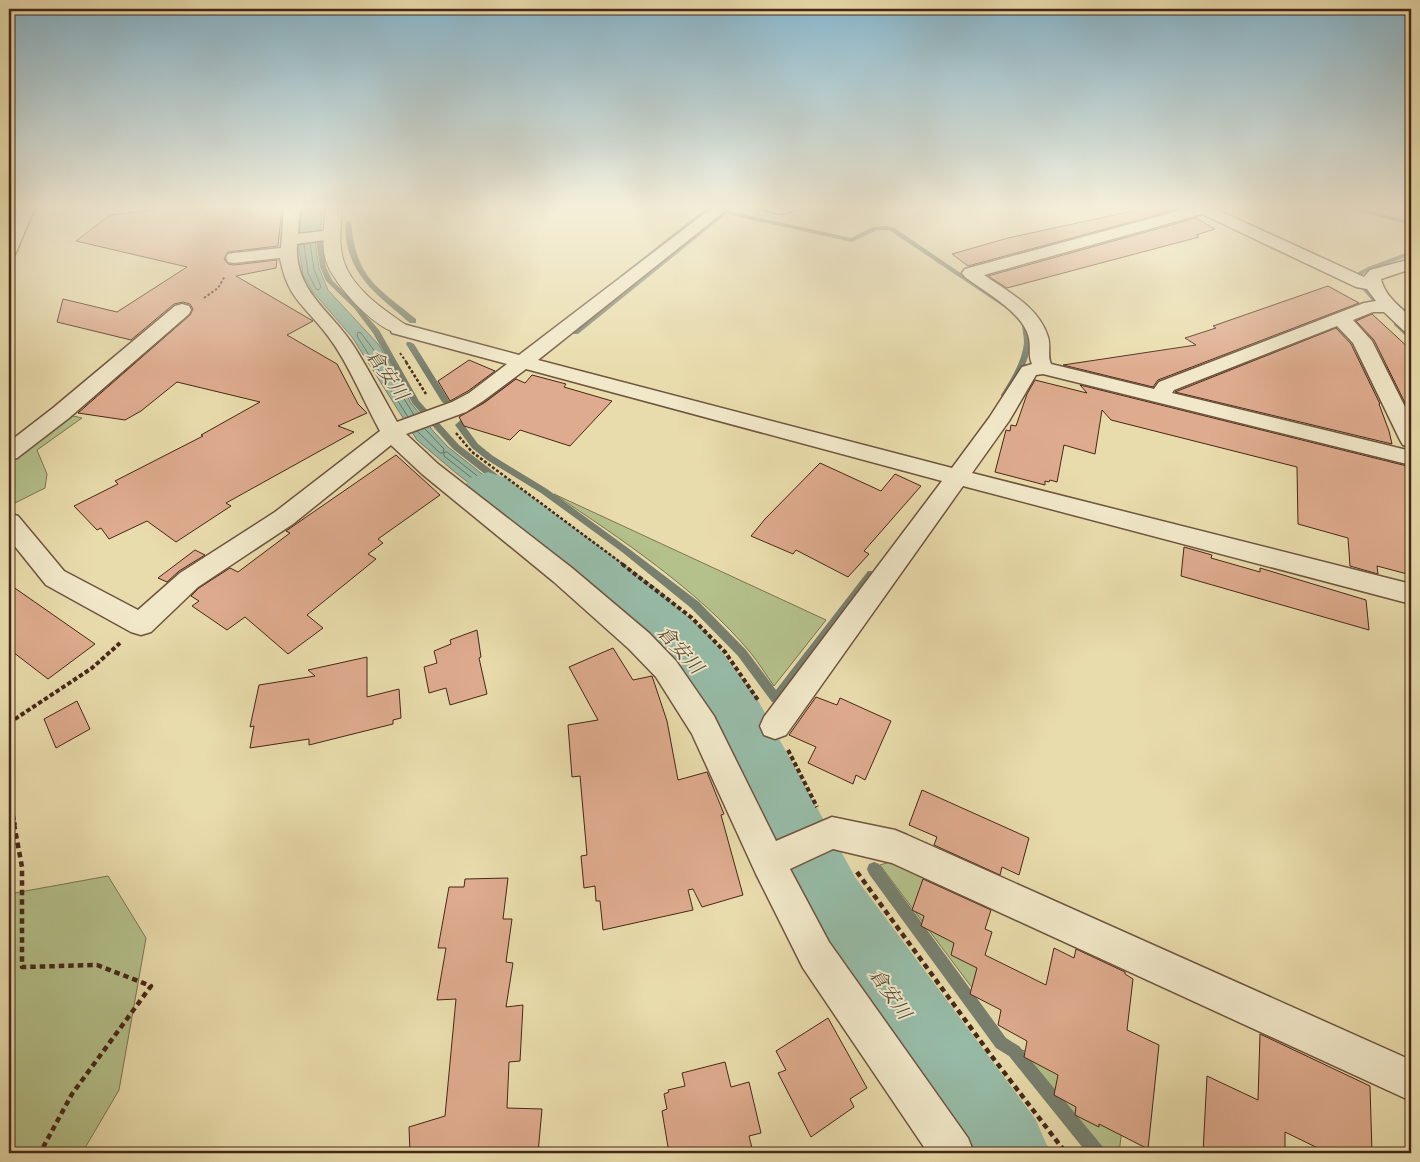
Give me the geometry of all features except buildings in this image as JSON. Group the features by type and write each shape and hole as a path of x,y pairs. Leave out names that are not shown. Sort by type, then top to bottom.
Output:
{"street":[{"path":"292,261 292,276 304,297 346,349 396,430 430,469 563,575 639,641 666,669 703,725 776,858 799,924 816,954 953,1153"},
{"path":"335,261 339,273 368,303 399,329 957,477 1411,594"},
{"path":"9,522 55,578 141,624 189,580 284,518 396,430 459,407 522,363 652,261"},
{"path":"1014,261 971,273 1027,314 1039,338 1038,356 1043,368"},
{"path":"1315,261 1362,283 1374,284"},
{"path":"1411,264 1392,268 1376,274 1372,278 1382,306 1411,327"},
{"path":"1392,268 1411,271"},
{"path":"1160,396 1166,386 1341,319 1382,306"},
{"path":"9,452 61,413 182,310"},
{"path":"1341,319 1362,341 1411,440"},
{"path":"775,726 998,421 1029,371 1043,368 1411,458"},
{"path":"776,858 832,833 895,847 1411,1081"}],"path":[{"path":"182,310 190,307 218,288 232,261"},
{"path":"9,723 92,668 141,624"},
{"path":"9,795 22,867 22,967 97,965 151,986 72,1094 40,1153"}],"shaded area":[{"path":"69,415 82,418 37,450 47,474 45,488 13,504 9,500 9,458"},
{"path":"554,494 826,620 774,686 750,652 707,607 632,547"},
{"path":"893,861 983,905 976,993 880,865"},
{"path":"108,876 146,938 119,1090 82,1153 9,1153 9,894"},
{"path":"1018,1049 1128,1079 1119,1153 1104,1153"}],"water":[{"path":"301,261 318,261 328,290 379,345 411,403 434,432 448,447 558,534 545,542 456,473 417,440 352,337 313,292 303,275"}],"waterway":[{"path":"322,261 329,281 356,307 376,332 416,402 456,447 671,614 721,666 753,715 787,790 828,867 856,910 1042,1153"},
{"path":"356,261 359,269 376,290 413,321"},
{"path":"622,277 642,261"},
{"path":"575,332 663,261"},
{"path":"940,261 1006,306"},
{"path":"1360,277 1358,274 1391,261"},
{"path":"1365,289 1383,310"},
{"path":"1397,323 1411,336"},
{"path":"1005,395 1019,370 1026,352 1027,334 1025,325"},
{"path":"410,344 446,402"},
{"path":"513,378 459,425 475,446 490,458 544,491 625,550 695,605 742,653 776,699 872,574"},
{"name":"倉安川","path":"488,490 633,602 687,653 732,715 827,905 1003,1153"},
{"path":"874,869 1001,1043 1014,1051 1097,1153"}]}
